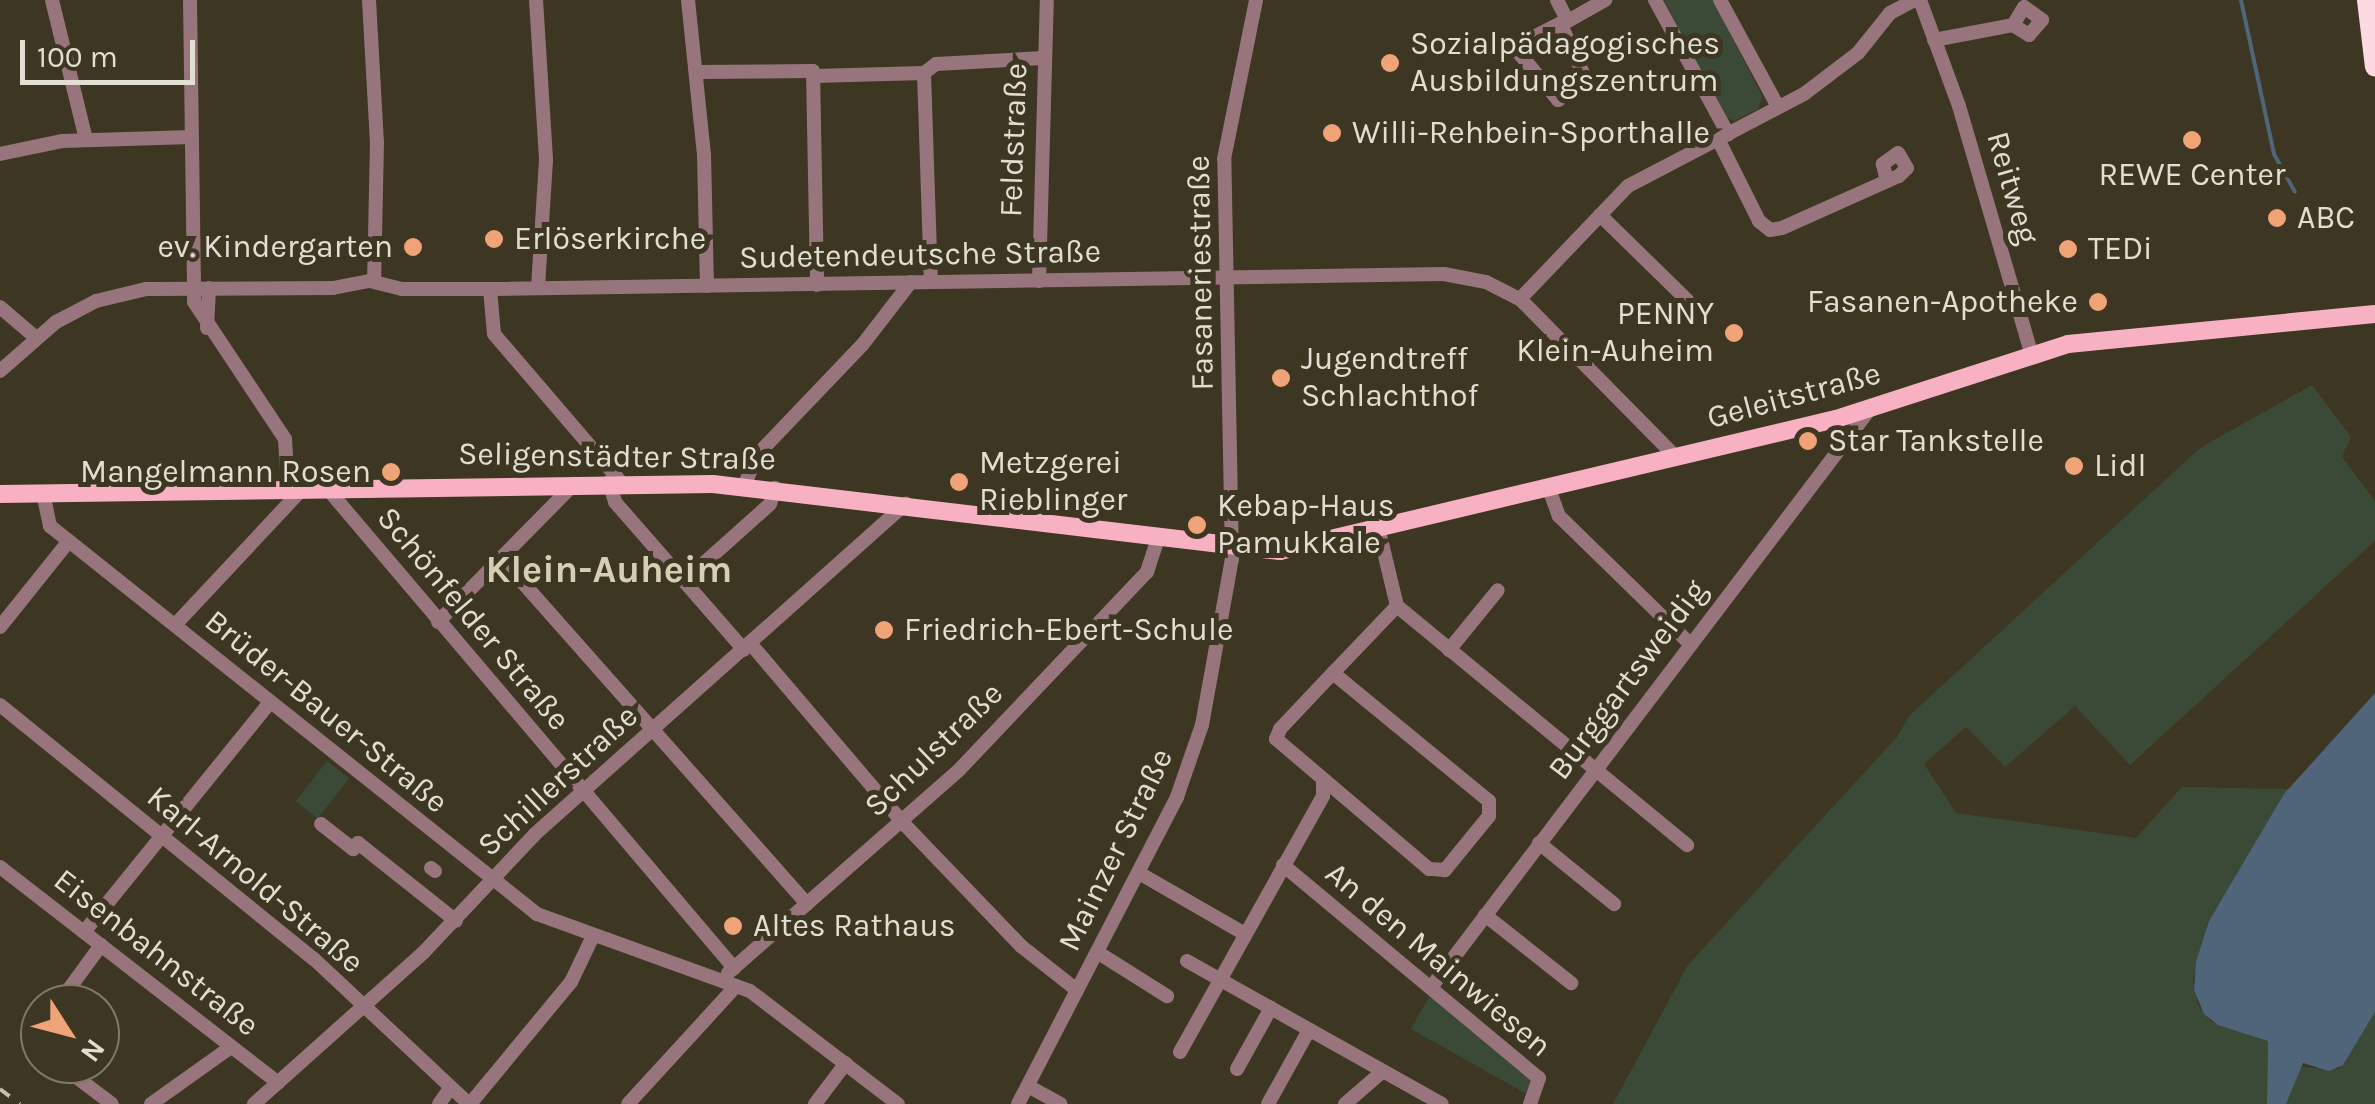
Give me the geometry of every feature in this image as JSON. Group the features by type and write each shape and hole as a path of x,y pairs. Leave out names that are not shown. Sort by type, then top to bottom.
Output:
{"highway":[{"path":"2367,0 2375,67"}],"main road":[{"name":"Geleitstraße","path":"1230,548 1290,550 1379,531 1870,409 2031,354 2152,332 2375,314"},
{"name":"Seligenstädter Straße","path":"0,494 615,482 744,486 1230,548"}],"street":[{"path":"52,0 86,140"},
{"path":"175,626 296,488 285,439 196,313 201,288 191,138 190,0"},
{"path":"370,0 378,142 374,282"},
{"path":"536,0 546,160 538,288"},
{"path":"688,0 696,72 707,286"},
{"name":"Feldstraße","path":"1039,281 1047,0"},
{"name":"Fasaneriestraße","path":"1230,548 1224,159 1256,0"},
{"path":"1557,0 1566,20 1561,34 1587,82 1558,100 1514,47 1566,20 1605,0"},
{"path":"1655,0 1723,137 1759,221 1770,230 1887,181"},
{"path":"1720,0 1778,107"},
{"path":"1520,298 1636,181 1778,107 1858,53 1890,13 1917,0"},
{"name":"Reitweg","path":"1917,0 1934,40 2031,354"},
{"path":"1934,40 2013,25"},
{"path":"814,76 924,73 936,64 1043,58"},
{"path":"696,72 808,68 814,76 817,284"},
{"path":"924,73 931,282"},
{"path":"0,154 86,140 191,138"},
{"path":"1600,214 1686,300"},
{"name":"Sudetendeutsche Straße","path":"0,372 34,336 108,297 201,288 374,282 402,289 490,289 1444,274 1486,282 1520,298 1677,458"},
{"path":"744,486 757,455 863,344 911,282"},
{"path":"490,289 494,334 615,482 612,497 902,822 1021,946 1077,990"},
{"path":"0,306 34,336"},
{"name":"Burggartsweidig","path":"1432,986 1870,409"},
{"path":"438,622 575,483"},
{"name":"Schönfelder Straße","path":"326,487 734,968"},
{"path":"684,581 770,504 775,488"},
{"path":"1549,489 1559,516 1690,644"},
{"name":"Brüder-Bauer-Straße","path":"43,493 46,522 270,702 361,784 542,917 736,986 898,1104"},
{"name":"Schillerstraße","path":"254,1104 364,1008 583,790 906,504"},
{"path":"1379,531 1396,606 1687,846"},
{"name":"Schulstraße","path":"720,980 902,822 1147,572 1158,538"},
{"path":"0,627 69,541"},
{"name":"Mainzer Straße","path":"1018,1104 1139,873 1196,752 1230,548"},
{"path":"501,558 810,901"},
{"path":"1449,650 1498,590"},
{"path":"1333,673 1489,800 1492,812 1438,872 1323,782 1276,738 1333,673 1396,606"},
{"path":"84,932 270,702"},
{"name":"Karl-Arnold-Straße","path":"0,705 161,835 364,1008 469,1104"},
{"path":"1180,1052 1323,796 1323,782"},
{"path":"320,824 353,849 360,840 456,920"},
{"path":"1539,843 1614,904"},
{"name":"An den Mainwiesen","path":"1283,865 1539,1078 1530,1104"},
{"name":"Eisenbahnstraße","path":"0,868 278,1083"},
{"path":"1139,873 1245,934"},
{"path":"1485,915 1570,983"},
{"path":"469,1104 570,982 593,936"},
{"path":"73,984 101,945"},
{"path":"1098,952 1167,996"},
{"path":"1187,961 1442,1104"},
{"path":"628,1104 736,986"},
{"path":"1236,1069 1271,1008"},
{"path":"1268,1104 1309,1030"},
{"path":"151,1104 231,1046"},
{"path":"815,1104 846,1063"},
{"path":"1346,1104 1383,1071"},
{"path":"86,1084 112,1104"},
{"path":"1028,1086 1060,1104"},
{"path":"439,1104 450,1088"}],"green space":[{"path":"1664,0 1713,0 1762,96 1758,109 1734,121 1725,117"},
{"path":"2312,385 2351,437 2342,457 2375,501 2375,541 2130,765 2075,706 2005,767 1966,727 1924,764 1956,813 2136,838 2182,787 2289,789 2209,921 2193,980 2198,1005 2211,1021 2268,1041 2267,1104 1613,1104 1688,965 1897,737 1909,716 2200,448"},
{"path":"327,761 349,778 318,818 296,801"},
{"path":"1431,993 1535,1077 1525,1093 1411,1029"},
{"path":"2375,1012 2375,1104 2286,1104 2298,1067 2339,1069"}],"water":[{"path":"2375,693 2375,1012 2343,1065 2329,1071 2303,1063 2286,1104 2267,1104 2268,1041 2218,1025 2204,1014 2194,990 2196,962 2209,921 2284,794"}],"waterway":[{"path":"2241,0 2274,154 2295,192"}],"railway":[{"path":"0,1089 20,1104"}],"place":[{"name":"Sozialpädagogisches Ausbildungszentrum","path":"1390,63"},
{"name":"Willi-Rehbein-Sporthalle","path":"1332,133"},
{"name":"REWE Center","path":"2192,140"},
{"name":"ABC","path":"2277,218"},
{"name":"Erlöserkirche","path":"494,239"},
{"name":"ev. Kindergarten","path":"413,247"},
{"name":"TEDi","path":"2068,249"},
{"name":"Fasanen-Apotheke","path":"2098,302"},
{"name":"PENNY Klein-Auheim","path":"1734,333"},
{"name":"Jugendtreff Schlachthof","path":"1281,378"},
{"name":"Star Tankstelle","path":"1808,441"},
{"name":"Lidl","path":"2074,466"},
{"name":"Mangelmann Rosen","path":"391,472"},
{"name":"Metzgerei Rieblinger","path":"959,482"},
{"name":"Kebap-Haus Pamukkale","path":"1197,525"},
{"name":"Friedrich-Ebert-Schule","path":"884,630"},
{"name":"Altes Rathaus","path":"733,926"}],"district":[{"name":"Klein-Auheim","path":"609,570"}]}
